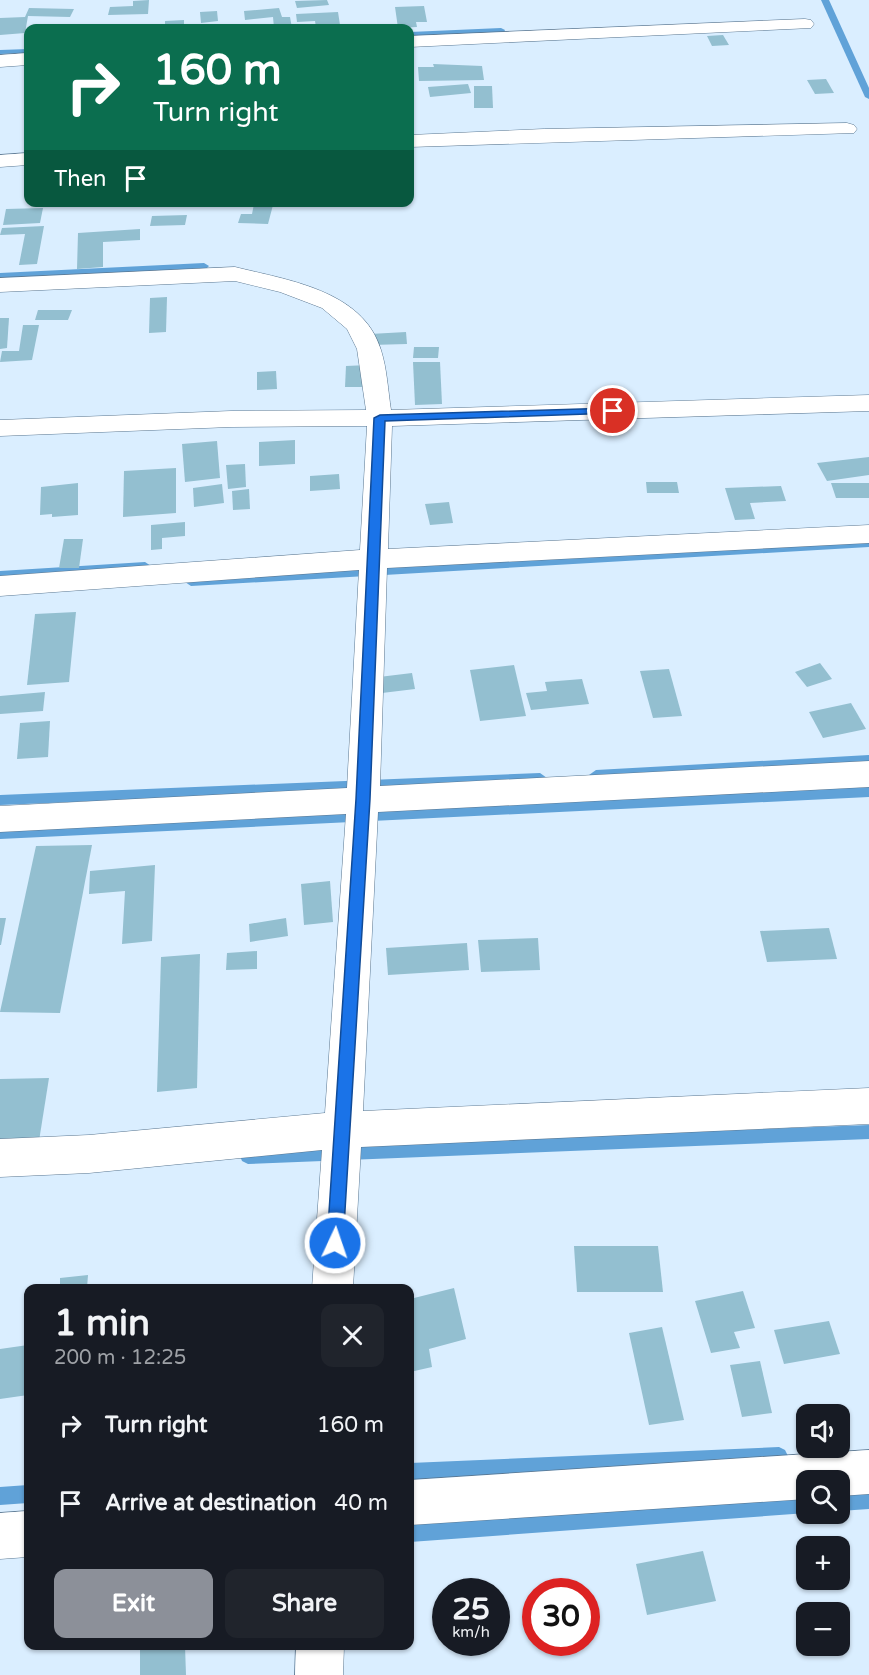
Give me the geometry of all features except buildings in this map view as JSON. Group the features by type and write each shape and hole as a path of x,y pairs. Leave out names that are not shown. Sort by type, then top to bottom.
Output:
{"street":[{"path":"414,42 805,24"},
{"path":"0,61 24,59"},
{"path":"414,141 544,135 847,129"},
{"path":"0,161 24,159"},
{"path":"0,285 235,274 288,287 330,303 357,325 369,349 380,418 363,799 333,1284"},
{"path":"0,428 231,419 380,418 869,403"},
{"path":"0,586 372,559 869,534"},
{"path":"0,819 869,774"},
{"path":"0,1158 88,1154 341,1130 869,1106"},
{"path":"414,1503 869,1472"},
{"path":"0,1536 24,1534"},
{"path":"320,1650 320,1675"}],"waterway":[{"path":"825,0 869,97"},
{"path":"414,34 501,30"},
{"path":"0,52 24,51"},
{"path":"0,276 204,266"},
{"path":"191,582 869,543"},
{"path":"0,575 145,566"},
{"path":"596,775 869,760"},
{"path":"0,800 540,778"},
{"path":"0,833 869,792"},
{"path":"248,1156 869,1132"},
{"path":"414,1472 779,1456"},
{"path":"0,1496 24,1494"},
{"path":"850,1501 869,1500"},
{"path":"414,1533 796,1505"}],"route":[{"path":"335,1243 363,799 380,418 613,411"}]}
